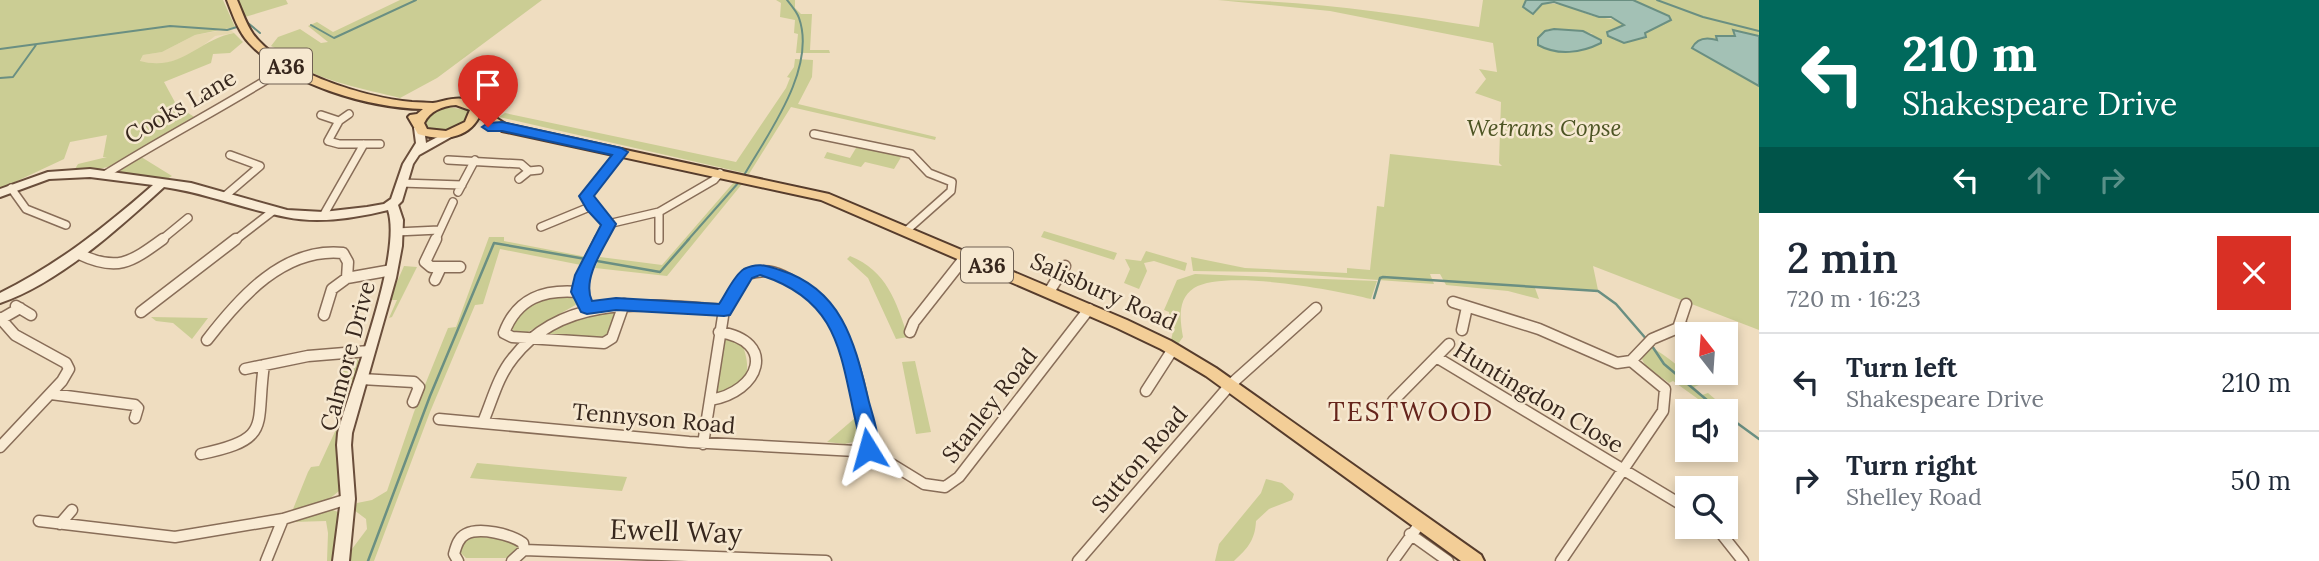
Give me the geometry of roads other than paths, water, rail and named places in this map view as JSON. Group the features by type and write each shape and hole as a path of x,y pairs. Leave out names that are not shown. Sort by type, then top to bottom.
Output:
{"main road":[{"name":"A36","path":"232,0 249,37 284,64 325,83 401,104 435,106"},
{"name":"Salisbury Road","path":"435,106 456,102 470,105 475,111 502,127"},
{"path":"401,104 419,126"},
{"path":"419,126 421,116 435,106"},
{"path":"458,131 472,122 475,111"},
{"name":"Salisbury Road","path":"419,126 436,135 502,127 720,173 814,194 906,231 1089,309 1173,349 1230,385 1415,528 1475,561"}],"street":[{"name":"Cooks Lane","path":"106,174 144,150 224,107 275,73"},
{"path":"349,114 340,121 328,141 380,144"},
{"path":"321,115 340,121"},
{"path":"0,298 31,284 79,254 163,182 225,196 273,211 323,216 392,205 398,198 401,183 421,143 419,126"},
{"path":"416,153 458,131"},
{"path":"814,134 911,154 926,171 953,183 951,191 906,231"},
{"path":"323,216 364,144"},
{"path":"608,224 587,196 621,152"},
{"path":"225,196 256,173 260,166 230,155"},
{"path":"448,160 475,160 508,167 521,164 529,171"},
{"path":"401,183 460,188 475,160"},
{"path":"519,180 529,171 540,170"},
{"path":"608,224 659,212 714,180 720,173"},
{"name":"Cooks Lane","path":"5,190 58,175 106,174 163,182"},
{"path":"5,190 18,204 43,219 66,225"},
{"path":"453,202 425,261 428,266 460,267"},
{"name":"Calmore Drive","path":"341,561 348,499 344,445 348,420 392,270 397,213 392,205"},
{"path":"541,227 592,206"},
{"path":"145,306 273,211"},
{"path":"659,212 659,240"},
{"path":"79,254 104,265 123,263 175,230 188,218"},
{"path":"587,308 579,292 584,272 608,224"},
{"path":"396,232 439,230"},
{"path":"207,341 218,324 250,293 302,254 325,251 343,253 348,262 347,278"},
{"path":"909,332 966,256"},
{"path":"1049,292 1065,266"},
{"path":"435,280 441,267"},
{"path":"704,443 724,310 747,274 759,269 779,274 797,283 822,303 838,325 849,351 868,435 867,453"},
{"path":"324,315 332,289 347,278 392,270"},
{"path":"579,292 549,291 516,307 504,333 530,339 604,343 612,338 624,304"},
{"path":"1453,302 1539,329 1617,363 1632,360 1651,338 1675,327"},
{"path":"482,422 510,362 530,339 552,323 587,308 624,304 724,310"},
{"path":"1681,322 1686,304"},
{"path":"0,447 66,376 68,366 10,331 1,318 18,307 31,315"},
{"name":"Sutton Road","path":"1078,561 1230,385 1316,307"},
{"path":"1462,330 1467,307"},
{"name":"Stanley Road","path":"867,453 880,457 924,484 938,488 952,484 1089,309"},
{"path":"0,337 10,331"},
{"path":"710,400 729,400 742,391 755,365 753,351 744,337 737,332 719,332"},
{"name":"Huntingdon Close","path":"1393,401 1449,344"},
{"path":"1146,391 1173,349"},
{"path":"245,369 321,354 369,351"},
{"name":"Huntingdon Close","path":"1436,357 1675,501"},
{"path":"1561,561 1658,420 1666,403 1665,389 1632,360"},
{"path":"201,454 246,444 255,434 260,415 264,365"},
{"path":"361,379 414,382 419,387 413,402"},
{"path":"51,394 135,405 138,408 135,418"},
{"name":"Tennyson Road","path":"439,419 704,443 867,453"},
{"path":"39,521 175,537 283,519 348,499"},
{"path":"61,524 72,510"},
{"path":"267,561 283,519"},
{"path":"1393,561 1415,528"},
{"name":"Salisbury Road","path":"1415,528 1448,561"},
{"name":"Ewell Way","path":"458,561 454,554 459,540 469,533 513,536 520,539 524,550 826,561"},
{"path":"1728,539 1743,561"},
{"path":"512,561 524,550"}],"waterway":[{"path":"311,25 334,38 416,0"},
{"path":"743,177 776,122 796,80 803,38 799,18 787,0"},
{"path":"1657,0 1703,17 1759,31"},
{"path":"248,23 260,33"},
{"path":"0,49 170,26 227,30 237,27"},
{"path":"0,78 13,77 36,45"},
{"path":"687,241 739,182"},
{"path":"368,561 430,396 494,243 660,272 689,239"},
{"path":"1374,298 1380,278 1383,277 1598,291 1616,304 1648,341"},
{"path":"1652,346 1664,364 1706,399"},
{"path":"1738,424 1759,439"}],"district":[{"name":"TESTWOOD","path":"1411,411"}],"park label":[{"name":"Wetrans Copse","path":"1544,127"}]}
